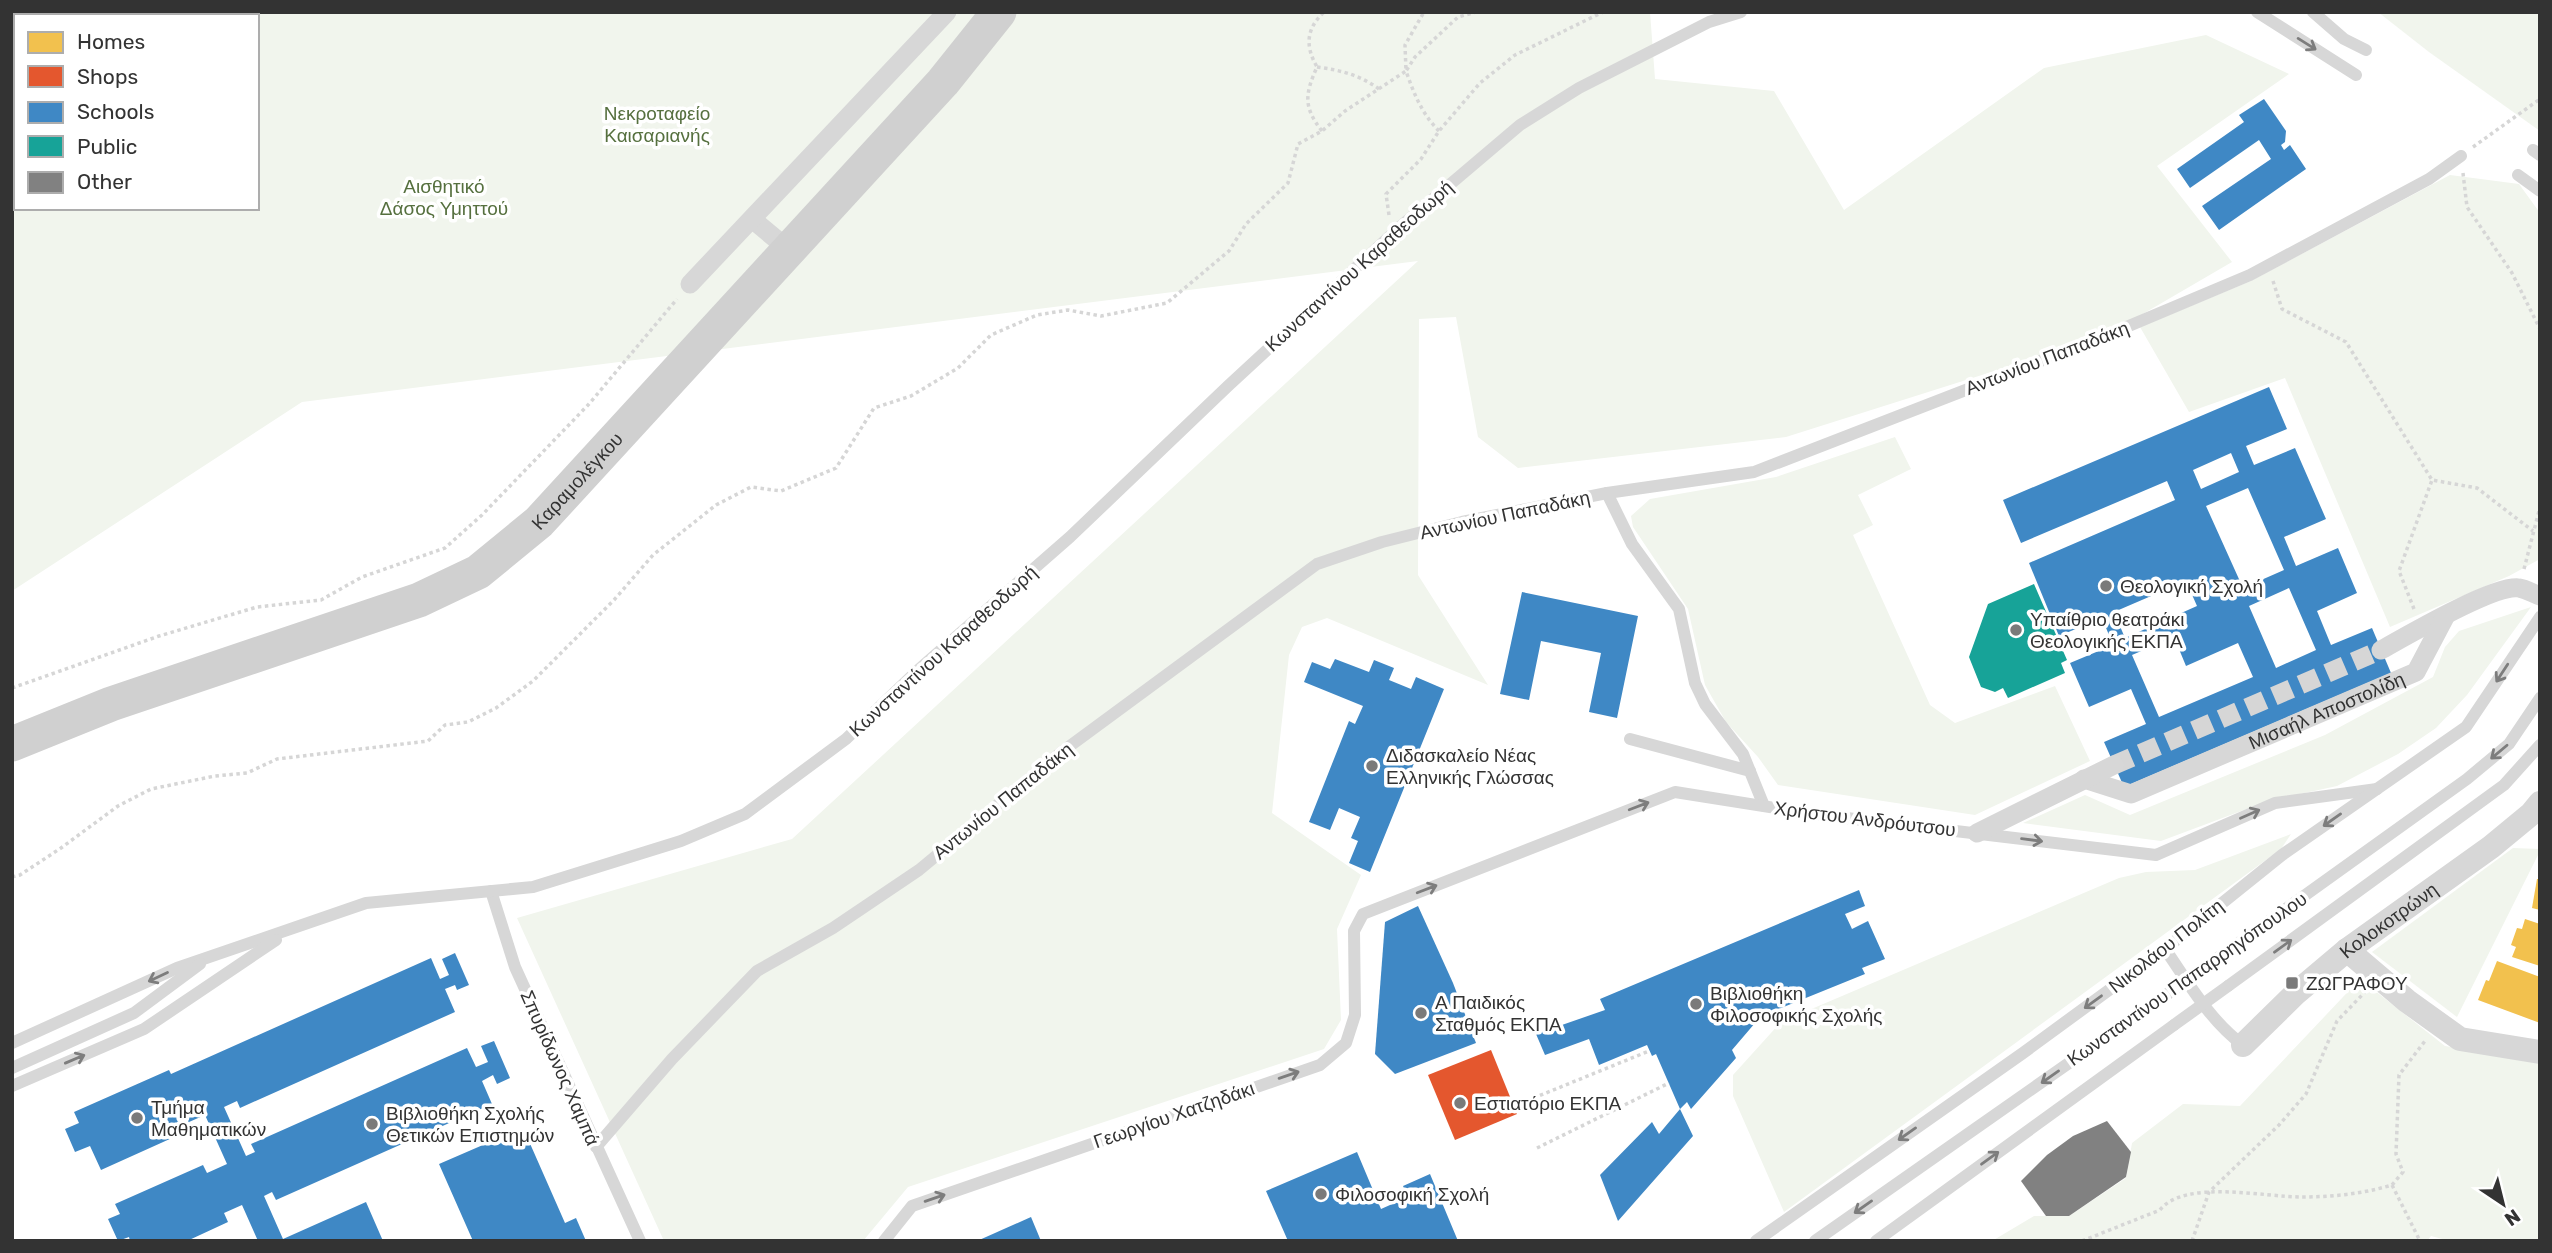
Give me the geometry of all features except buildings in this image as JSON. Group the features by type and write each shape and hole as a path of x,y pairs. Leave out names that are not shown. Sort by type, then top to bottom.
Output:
{"main road":[{"name":"Καραμολέγκου","path":"12,744 111,704 419,600 478,572 539,522 943,82 999,12"}],"street":[{"path":"690,284 947,12"},
{"path":"752,219 788,249"},
{"path":"2381,650 2499,589 2519,588 2540,596"},
{"name":"Μισαήλ Αποστολίδη","path":"2084,779 2131,794 2416,671 2445,617"},
{"path":"1977,833 2114,765"},
{"name":"Κολοκοτρώνη","path":"2243,1045 2296,993 2347,950 2537,812"},
{"path":"2347,950 2438,1025 2460,1039 2540,1052"}],"lane":[{"name":"Κωνσταντίνου Καραθεοδωρή","path":"12,1043 177,968 366,903 533,887 681,841 745,814 846,739 916,671 1070,537 1227,386 1401,226 1520,125 1570,94 1709,22 1741,12"},
{"path":"2257,12 2356,75"},
{"path":"2314,12 2344,39 2366,50"},
{"name":"Αντωνίου Παπαδάκη","path":"596,1147 672,1059 757,971 833,928 919,870 1059,754 1317,564 1382,542 1462,522 1607,493 1754,472 2105,336 2267,266 2429,179 2461,156"},
{"path":"2518,175 2540,191"},
{"path":"1607,493 1632,544 1679,609 1695,683 1705,704 1743,754 1764,806"},
{"name":"Νικολάου Πολίτη","path":"1756,1241 2023,1054 2165,949 2282,855 2466,727 2540,617"},
{"name":"Κωνσταντίνου Παπαρρηγόπουλου","path":"1815,1241 2166,995 2467,779 2509,744 2540,698"},
{"path":"1630,739 1750,771"},
{"name":"Κωνσταντίνου Παπαρρηγόπουλου","path":"1876,1241 2504,785 2540,745"},
{"name":"Χρήστου Ανδρόυτσου","path":"1363,914 1675,792 1764,806 2156,855 2275,803 2377,789"},
{"name":"Σπυρίδωνος Χαμπά","path":"491,891 514,967 640,1241"},
{"name":"Γεωργίου Χατζηδάκι","path":"884,1241 912,1206 1320,1065 1346,1043 1355,1015 1354,931 1363,914"},
{"path":"12,1086 144,1029 291,930"},
{"path":"2165,949 2214,1018 2229,1035 2243,1045"},
{"path":"12,1068 134,1013 208,957"}],"path":[{"path":"1317,67 1309,53 1308,37 1315,21 1324,12"},
{"path":"1424,12 1405,44 1406,71 1423,112 1439,131"},
{"path":"12,877 20,875 61,848 118,806 151,789 215,776 247,773 277,759 428,741 445,725 468,722 496,708 533,681 614,600 653,555 716,505 751,487 781,491 835,468 874,408 912,396 958,368 991,335 1037,315 1068,310 1101,316 1167,303 1229,251 1245,224 1289,183 1298,144 1322,131 1345,111 1406,71 1415,57 1458,17 1476,12"},
{"path":"1401,226 1389,214 1386,194 1421,159 1439,131 1480,83 1515,55 1603,12"},
{"path":"1317,67 1340,70 1379,89"},
{"path":"1317,67 1307,89 1308,103 1310,117 1322,131"},
{"path":"2540,99 2461,156 2468,207 2512,272 2540,329"},
{"path":"2267,266 2282,309 2346,342 2432,480 2477,488 2533,531"},
{"path":"12,688 159,636 257,607 321,600 362,577 444,548 482,516 589,404 690,284"},
{"path":"2422,627 2399,571 2432,480"},
{"path":"2519,588 2540,507"},
{"path":"2192,1241 2209,1192 2279,1125 2306,1094 2337,1021 2379,976"},
{"path":"2082,1241 2160,1210 2166,1202 2209,1192 2336,1196 2364,1193 2392,1185 2403,1172 2396,1154 2399,1075 2438,1025"},
{"path":"1514,1107 1650,1051"},
{"path":"1537,1148 1669,1083"},
{"path":"2392,1185 2420,1241"}],"green space":[{"path":"12,12 1650,12 1655,79 1774,91 1844,210 2044,68 2206,35 2289,74 2157,166 2232,262 2105,336 1786,437 1518,468 1478,437 1456,317 1419,319 1418,575 1488,685 1327,618 1302,627 1289,655 1272,813 1361,875 1337,929 1341,1020 1324,1049 908,1187 863,1241 664,1241 517,918 792,839 1418,261 302,402 12,591"},
{"path":"2378,12 2540,12 2540,131 2429,52"},
{"path":"2450,175 2519,184 2540,213 2540,559 2509,576 2390,627 2285,378 2189,412 2140,327 2251,281"},
{"path":"1895,437 1911,469 1858,495 1873,525 1853,535 1930,705 1955,723 2055,686 2090,761 1975,815 1778,785 1758,757 1726,722 1705,685 1688,609 1633,527 1631,516 1650,499 1776,477"},
{"path":"2531,607 2467,695 2436,728 2398,754 2337,786 2268,801 2161,841 2023,823 2085,795 2130,815 2325,735 2433,677 2445,647 2459,631"},
{"path":"2291,834 2281,849 1784,1212 1733,1096 1733,1075 1781,1022 2119,878 2146,872 2195,870"},
{"path":"2513,848 2540,851 2457,1017 2372,952"},
{"path":"2360,979 2445,1046 2540,1062 2540,1241 2450,1241 2431,1236 2427,1241 1992,1241 2034,1216 2069,1216 2126,1178 2132,1143 2183,1104 2240,1106"}],"tunnel":[{"path":"2114,765 2381,650"}],"place":[{"name":"Θεολογική Σχολή","path":"2106,586"},
{"name":"Υπαίθριο θεατράκι Θεολογικής ΕΚΠΑ","path":"2016,630"},
{"name":"Διδασκαλείο Νέας Ελληνικής Γλώσσας","path":"1372,766"},
{"name":"ΖΩΓΡΑΦΟΥ","path":"2292,983"},
{"name":"Βιβλιοθήκη Φιλοσοφικής Σχολής","path":"1696,1004"},
{"name":"Α Παιδικός Σταθμός ΕΚΠΑ","path":"1421,1013"},
{"name":"Εστιατόριο ΕΚΠΑ","path":"1460,1103"},
{"name":"Τμήμα Μαθηματικών","path":"137,1118"},
{"name":"Βιβλιοθήκη Σχολής Θετικών Επιστημών","path":"372,1124"},
{"name":"Φιλοσοφική Σχολή","path":"1321,1194"}],"park label":[{"name":"Νεκροταφείο Καισαριανής","path":"657,124"},
{"name":"Αισθητικό Δάσος Υμηττού","path":"444,197"}]}
